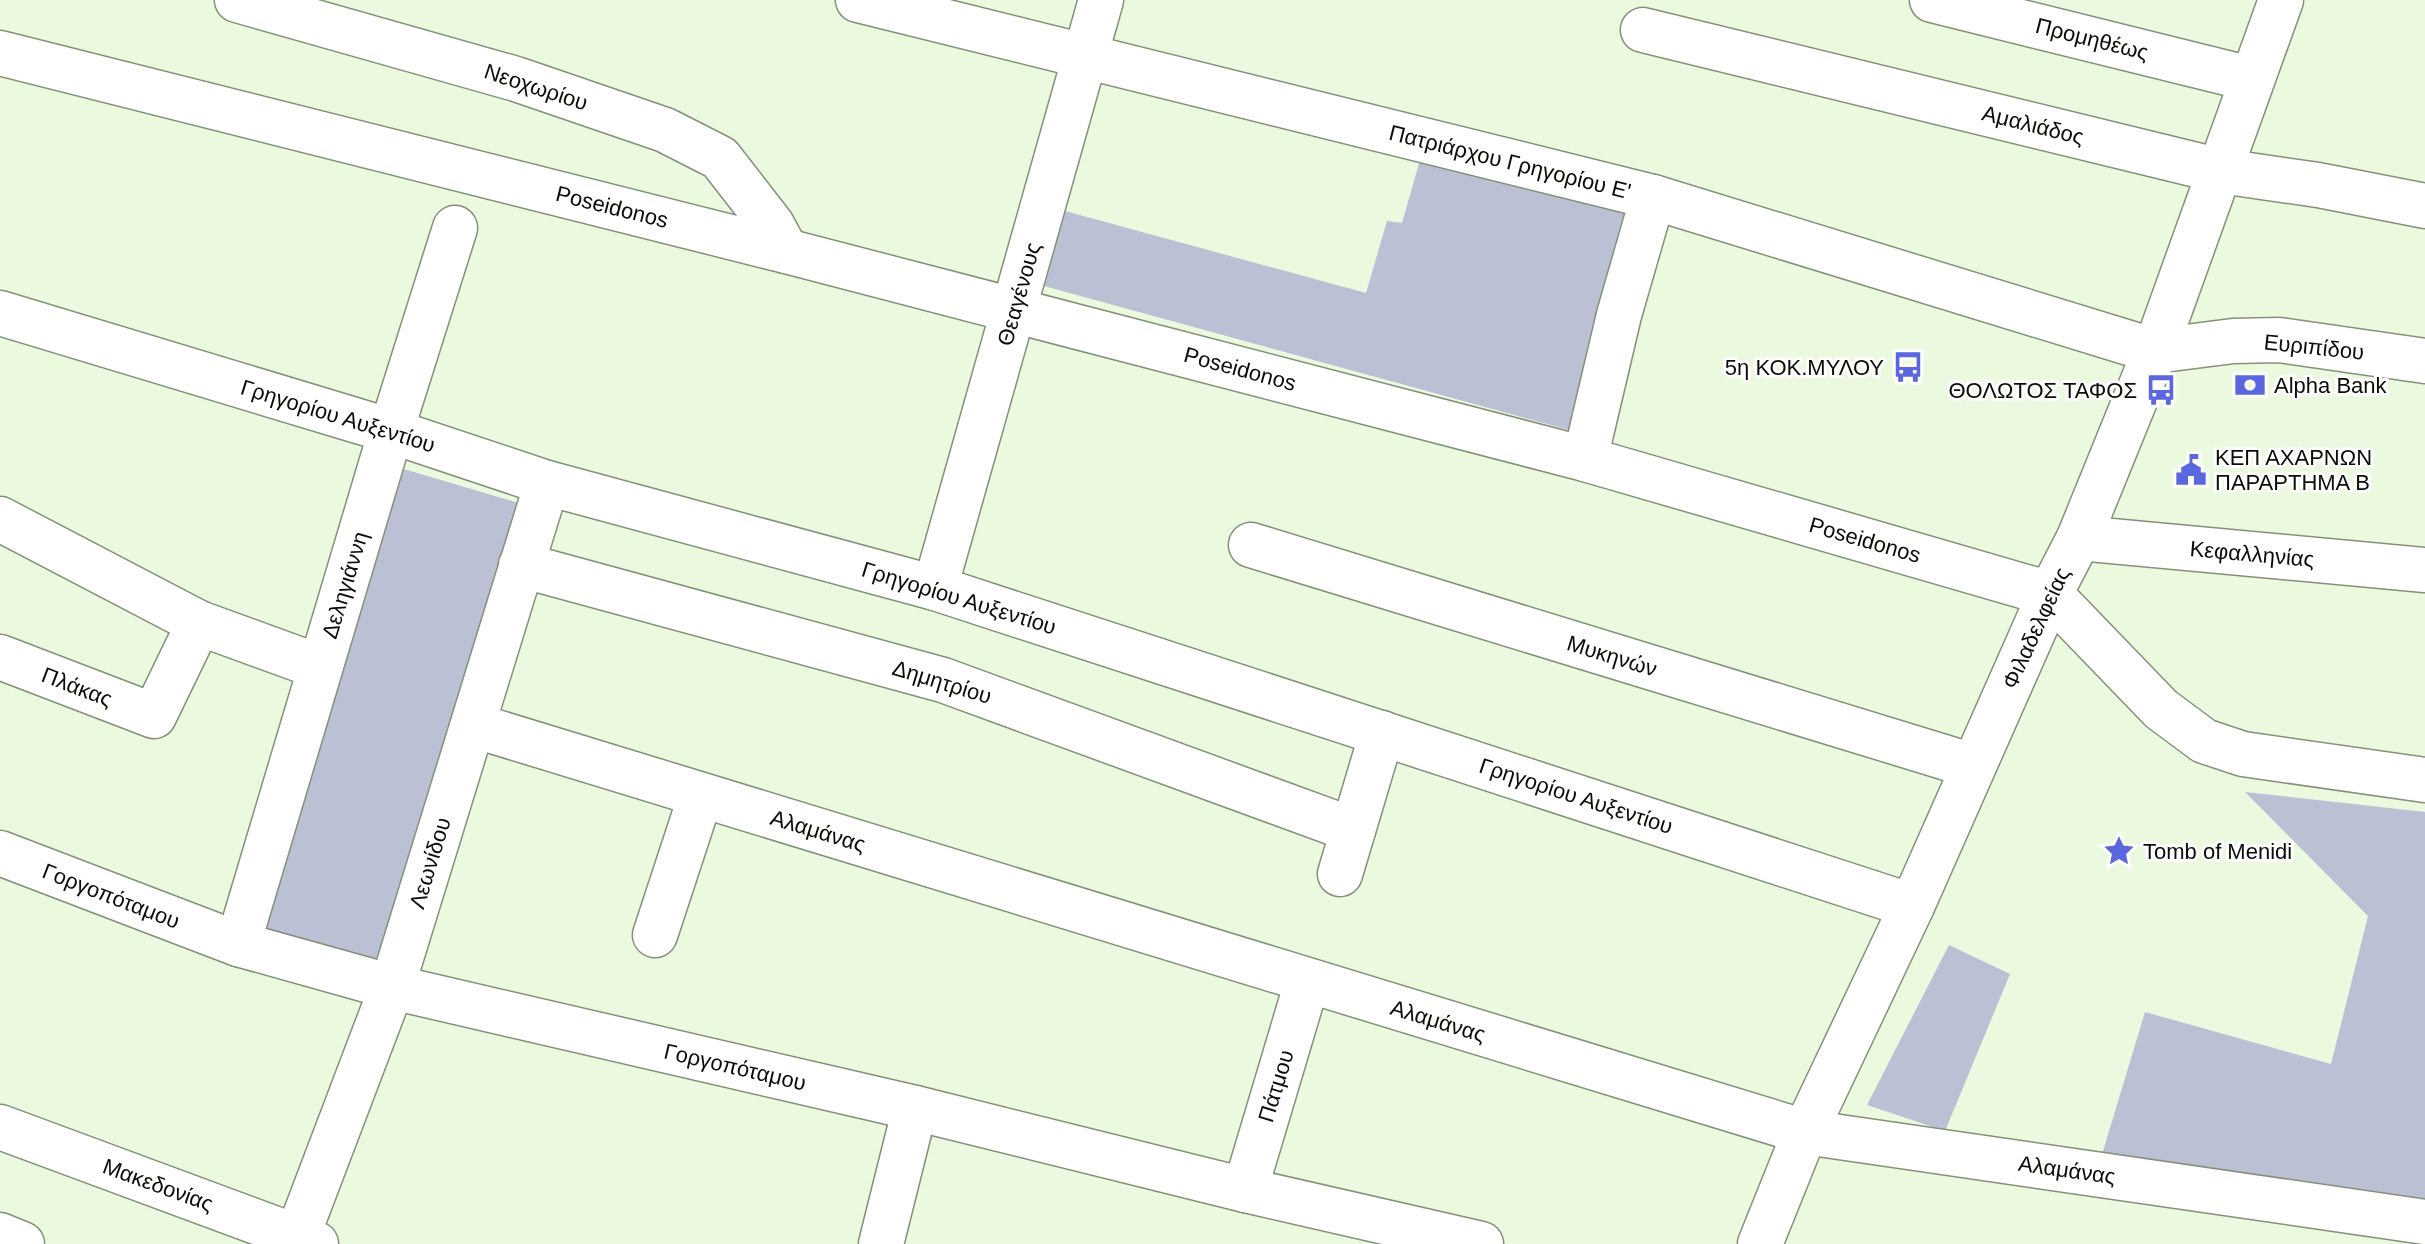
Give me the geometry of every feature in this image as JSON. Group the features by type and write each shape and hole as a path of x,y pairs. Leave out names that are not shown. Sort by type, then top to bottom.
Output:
{"street":[{"name":"Νεοχωρίου","path":"237,0 516,79 665,130 720,158 772,225 786,251"},
{"name":"Πατριάρχου Γρηγορίου E'","path":"858,0 1653,197 2155,351"},
{"name":"Θεαγένους","path":"935,588 1101,0"},
{"name":"Προμηθέως","path":"1932,0 2251,79"},
{"name":"Φιλαδελφείας","path":"1760,1244 1805,1132 1912,906 2050,594 2079,538 2155,351 2281,0"},
{"name":"Αμαλιάδος","path":"1643,30 2221,171 2318,185 2425,206"},
{"name":"Poseidonos","path":"0,53 786,251 1585,459 2050,594 2161,709 2204,741 2243,754 2425,780"},
{"path":"1585,459 1619,315 1653,197"},
{"name":"Δεληγιάννη","path":"238,944 455,228"},
{"name":"Γρηγορίου Αυξεντίου","path":"0,313 391,431 547,483 935,588 1912,906"},
{"name":"Ευριπίδου","path":"2155,351 2233,341 2279,340 2425,361"},
{"name":"Λεωνίδου","path":"284,1237 392,987 547,483"},
{"path":"0,519 199,623 320,667"},
{"name":"Κεφαλληνίας","path":"2079,538 2425,570"},
{"name":"Μυκηνών","path":"1251,545 1973,766"},
{"name":"Δημητρίου","path":"521,565 943,680 1353,830"},
{"name":"Πλάκας","path":"0,657 154,716 199,623"},
{"name":"Αλαμάνας","path":"473,725 1805,1132 2425,1222"},
{"path":"1340,874 1382,733"},
{"path":"655,935 701,795"},
{"name":"Γοργοπόταμου","path":"0,853 238,944 392,987 1481,1244"},
{"name":"Πάτμου","path":"1245,1190 1307,982"},
{"path":"881,1244 915,1108"},
{"name":"Μακεδονίας","path":"0,1127 284,1237"},
{"path":"0,1235 22,1244"}],"shaded area":[{"path":"1420,160 1641,215 1580,433 1044,286 1065,211 1366,293 1387,221 1402,223"},
{"path":"397,467 522,504 382,969 258,932"},
{"path":"2245,792 2425,812 2425,1212 2100,1161 2145,1012 2331,1064 2368,916"},
{"path":"1949,945 2010,974 1945,1131 1867,1105"}],"place":[{"name":"5η ΚΟΚ.ΜΥΛΟΥ","path":"1908,367"},
{"name":"Alpha Bank","path":"2250,385"},
{"name":"ΘΟΛΩΤΟΣ ΤΑΦΟΣ","path":"2161,390"},
{"name":"ΚΕΠ ΑΧΑΡΝΩΝ ΠΑΡΑΡΤΗΜΑ Β","path":"2191,470"},
{"name":"Tomb of Menidi","path":"2119,851"}]}
